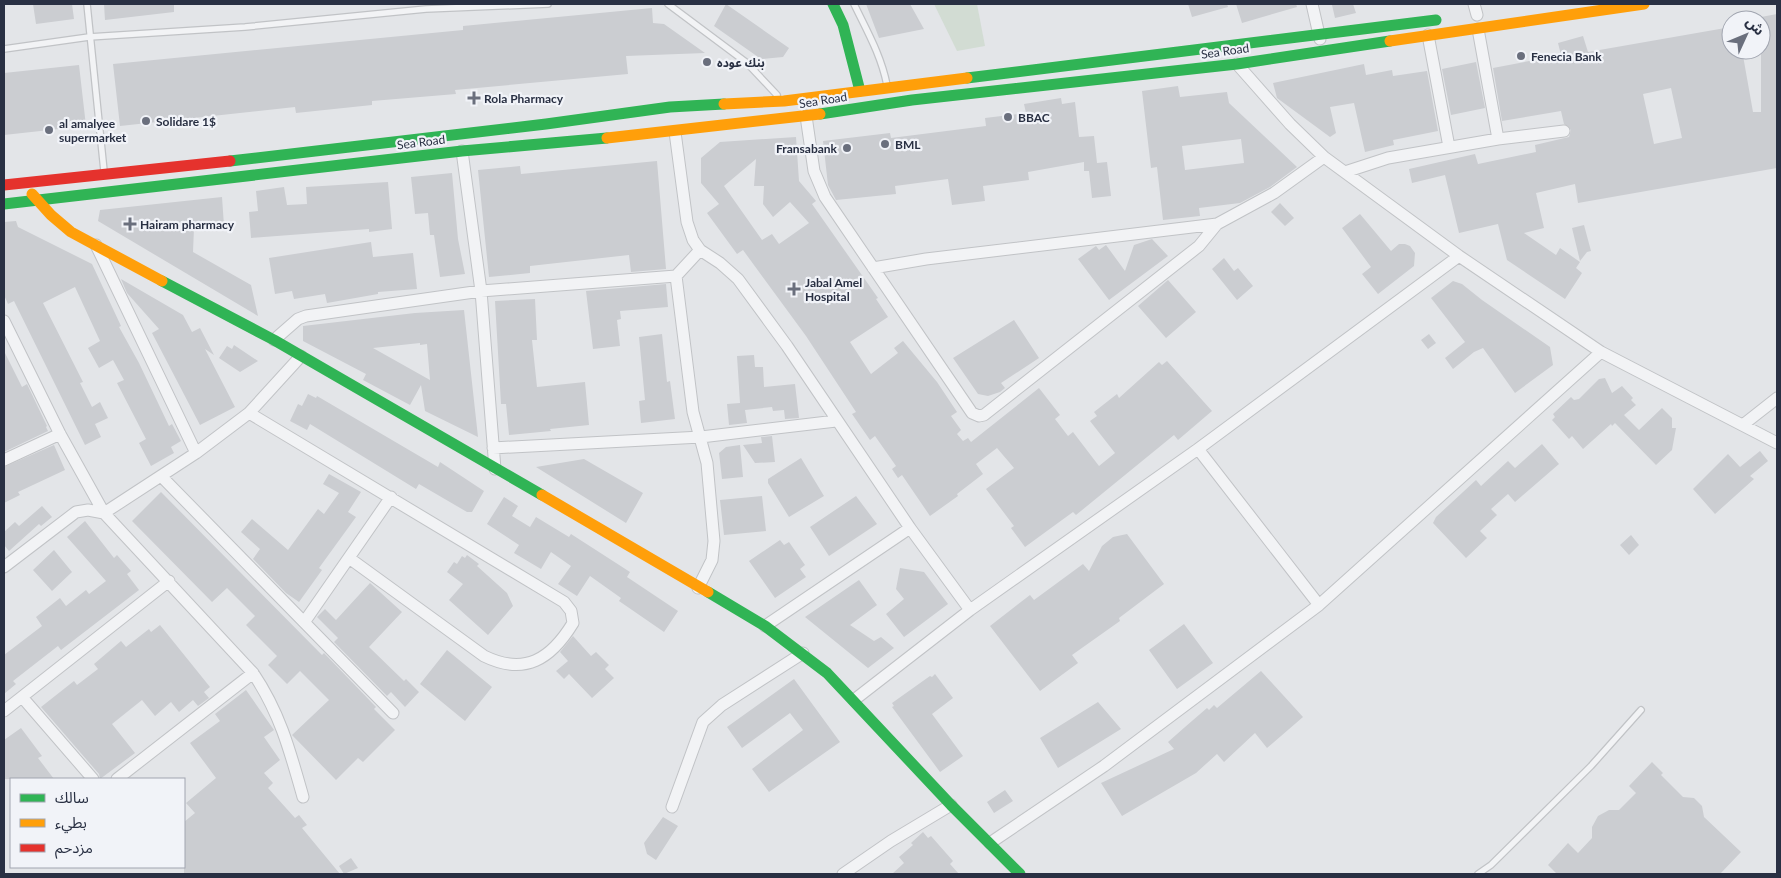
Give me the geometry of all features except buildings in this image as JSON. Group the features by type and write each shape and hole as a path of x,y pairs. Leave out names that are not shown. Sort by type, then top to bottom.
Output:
{"main road":[{"path":"833,4 845,32 860,91"},
{"name":"Sea Road","path":"4,204 462,151 675,132 806,116 912,100 1237,64 1321,50 1644,4"},
{"name":"Sea Road","path":"4,185 73,179 670,108 784,101 1450,18"},
{"path":"25,182 36,200 60,224 274,340 619,539 698,588 765,626 803,653 854,700 950,805 1020,874"}],"street":[{"path":"1312,4 1321,50"},
{"path":"1478,29 1498,139"},
{"path":"1428,35 1449,147"},
{"path":"1237,64 1259,92 1324,157 1459,256 1601,352 1744,424 1777,443"},
{"path":"806,116 814,172 818,184 972,413 979,416 984,415 1199,246 1217,224"},
{"path":"1345,172 1388,158 1498,139 1564,131"},
{"path":"675,132 687,222 693,240 700,250 720,263 738,280 787,346 910,528 970,610"},
{"path":"462,151 481,291 495,469"},
{"path":"873,268 935,258 1217,224 1274,193 1324,157"},
{"path":"95,244 196,453"},
{"path":"274,340 298,319 306,316 481,291 676,276 700,250"},
{"path":"854,700 970,610 1198,449 1459,256"},
{"path":"676,276 692,405 707,463 714,541 712,560 698,588"},
{"path":"5,326 60,434 104,513 253,673 270,698 286,739 303,797"},
{"path":"990,843 1104,766 1319,604 1601,352"},
{"path":"4,566 76,512 88,510 104,513 196,453 249,413 301,356"},
{"path":"1744,424 1777,398"},
{"path":"249,413 564,602 573,616 569,628 550,653 540,659 520,665 495,662 349,558"},
{"path":"493,448 701,437 836,421"},
{"path":"4,460 60,434"},
{"path":"1198,449 1319,604"},
{"path":"161,476 394,713"},
{"path":"305,621 391,497"},
{"path":"765,626 910,528"},
{"path":"4,711 169,581"},
{"path":"672,808 703,722 722,705 803,653"},
{"path":"118,778 253,673"},
{"path":"22,697 92,778"},
{"path":"843,874 891,841 950,805"}],"lane":[{"path":"87,4 105,174"},
{"path":"4,49 89,37 246,27 426,9 548,4"},
{"path":"668,4 747,63 784,101"},
{"path":"854,4 883,65 888,88"},
{"path":"1478,874 1491,865 1591,766 1641,710"}],"shaded area":[{"path":"934,4 977,4 985,46 957,51"}],"traffic: fast":[{"path":"833,4 843,25 860,91"},
{"path":"967,78 1436,20"},
{"path":"820,114 912,100 1237,64 1390,41"},
{"path":"230,161 546,124 670,107 724,104"},
{"path":"4,204 462,151 607,138"},
{"path":"162,281 274,340 542,495"},
{"path":"708,592 765,626 827,673 951,805 1020,874"}],"traffic: slow":[{"path":"1390,41 1644,4"},
{"path":"724,104 784,101 967,78"},
{"path":"607,138 820,114"},
{"path":"32,194 51,215 71,232 162,281"},
{"path":"542,495 708,592"}],"traffic: jam":[{"path":"4,185 230,161"}],"place":[{"name":"Fenecia Bank","path":"1521,56"},
{"name":"بنك عوده","path":"707,62"},
{"name":"Rola Pharmacy","path":"474,98"},
{"name":"BBAC","path":"1008,117"},
{"name":"Solidare 1$","path":"146,121"},
{"name":"al amalyee supermarket","path":"49,130"},
{"name":"BML","path":"885,144"},
{"name":"Fransabank","path":"847,148"},
{"name":"Hairam pharmacy","path":"130,224"},
{"name":"Jabal Amel Hospital","path":"794,289"}]}
